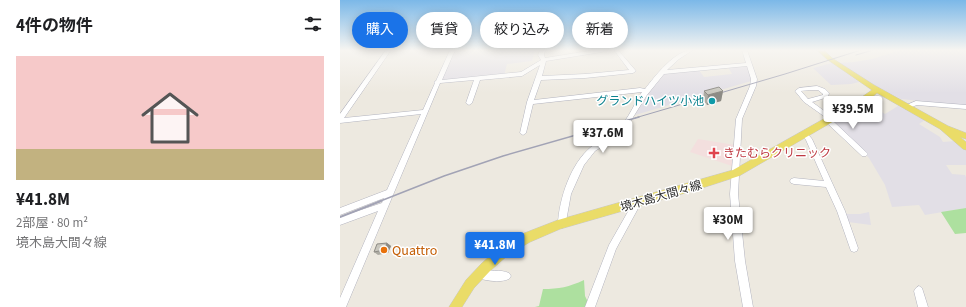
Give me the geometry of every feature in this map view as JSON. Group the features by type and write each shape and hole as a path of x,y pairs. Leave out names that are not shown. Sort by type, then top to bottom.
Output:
{"main road":[{"path":"838,64 850,74 906,107 966,136"},
{"name":"境木島大間々線","path":"455,307 466,289 479,274 497,257 518,242 562,224 703,184 736,173 805,135 877,90"},
{"path":"943,126 966,147"}],"street":[{"path":"340,120 378,64"},
{"path":"340,307 446,64"},
{"path":"438,82 523,74 538,64"},
{"path":"523,132 530,102 543,64"},
{"path":"538,78 585,76 632,71 627,64"},
{"path":"562,224 562,213 570,185 585,159 592,150 620,132 647,91 671,64"},
{"path":"664,72 746,64"},
{"path":"748,307 742,274 735,215 734,189 739,119 754,81 750,64"},
{"path":"469,103 477,79"},
{"path":"530,102 640,90 647,91"},
{"path":"807,101 830,120 864,154"},
{"path":"906,107 916,103 966,107"},
{"path":"340,120 425,112"},
{"path":"805,135 809,139 829,184 854,248"},
{"path":"794,181 829,184"},
{"path":"340,212 389,193"},
{"path":"590,307 612,248 637,203"},
{"path":"340,221 384,206"},
{"path":"479,274 487,276 506,276"},
{"path":"919,291 923,307"}],"shaded area":[{"path":"448,64 507,64 504,76 441,80"},
{"path":"834,64 859,82 831,85 813,68"},
{"path":"841,64 966,64 966,106 901,99 859,77"},
{"path":"747,65 752,74 751,81 635,115 648,94 665,73 699,70 704,77 732,74 728,67"},
{"path":"865,102 885,114 898,106 925,120 919,124 940,137 943,142 955,141 966,151 966,165 946,165 952,174 965,175 966,177 966,208 925,215 919,205 892,207 885,185 869,158 833,122"},
{"name":"きたむらクリニック","path":"698,139 735,145 732,166 690,152"},
{"path":"869,212 871,225 848,222 844,214 860,214"}],"green space":[{"path":"966,208 966,233 955,234 941,212"},
{"path":"584,280 585,296 588,302 586,307 535,307 539,306 543,289 564,287"}],"building":[{"path":"719,87 723,91 708,95 704,91"},
{"path":"387,243 384,250 374,252 377,244"}],"railway":[{"path":"635,118 816,64"},
{"path":"378,202 444,176 503,156 639,117"},
{"path":"340,217 381,201"}],"place":[{"name":"グランドハイツ小池","path":"712,101"},
{"name":"きたむらクリニック","path":"714,153"},
{"name":"Quattro","path":"384,250"}]}
